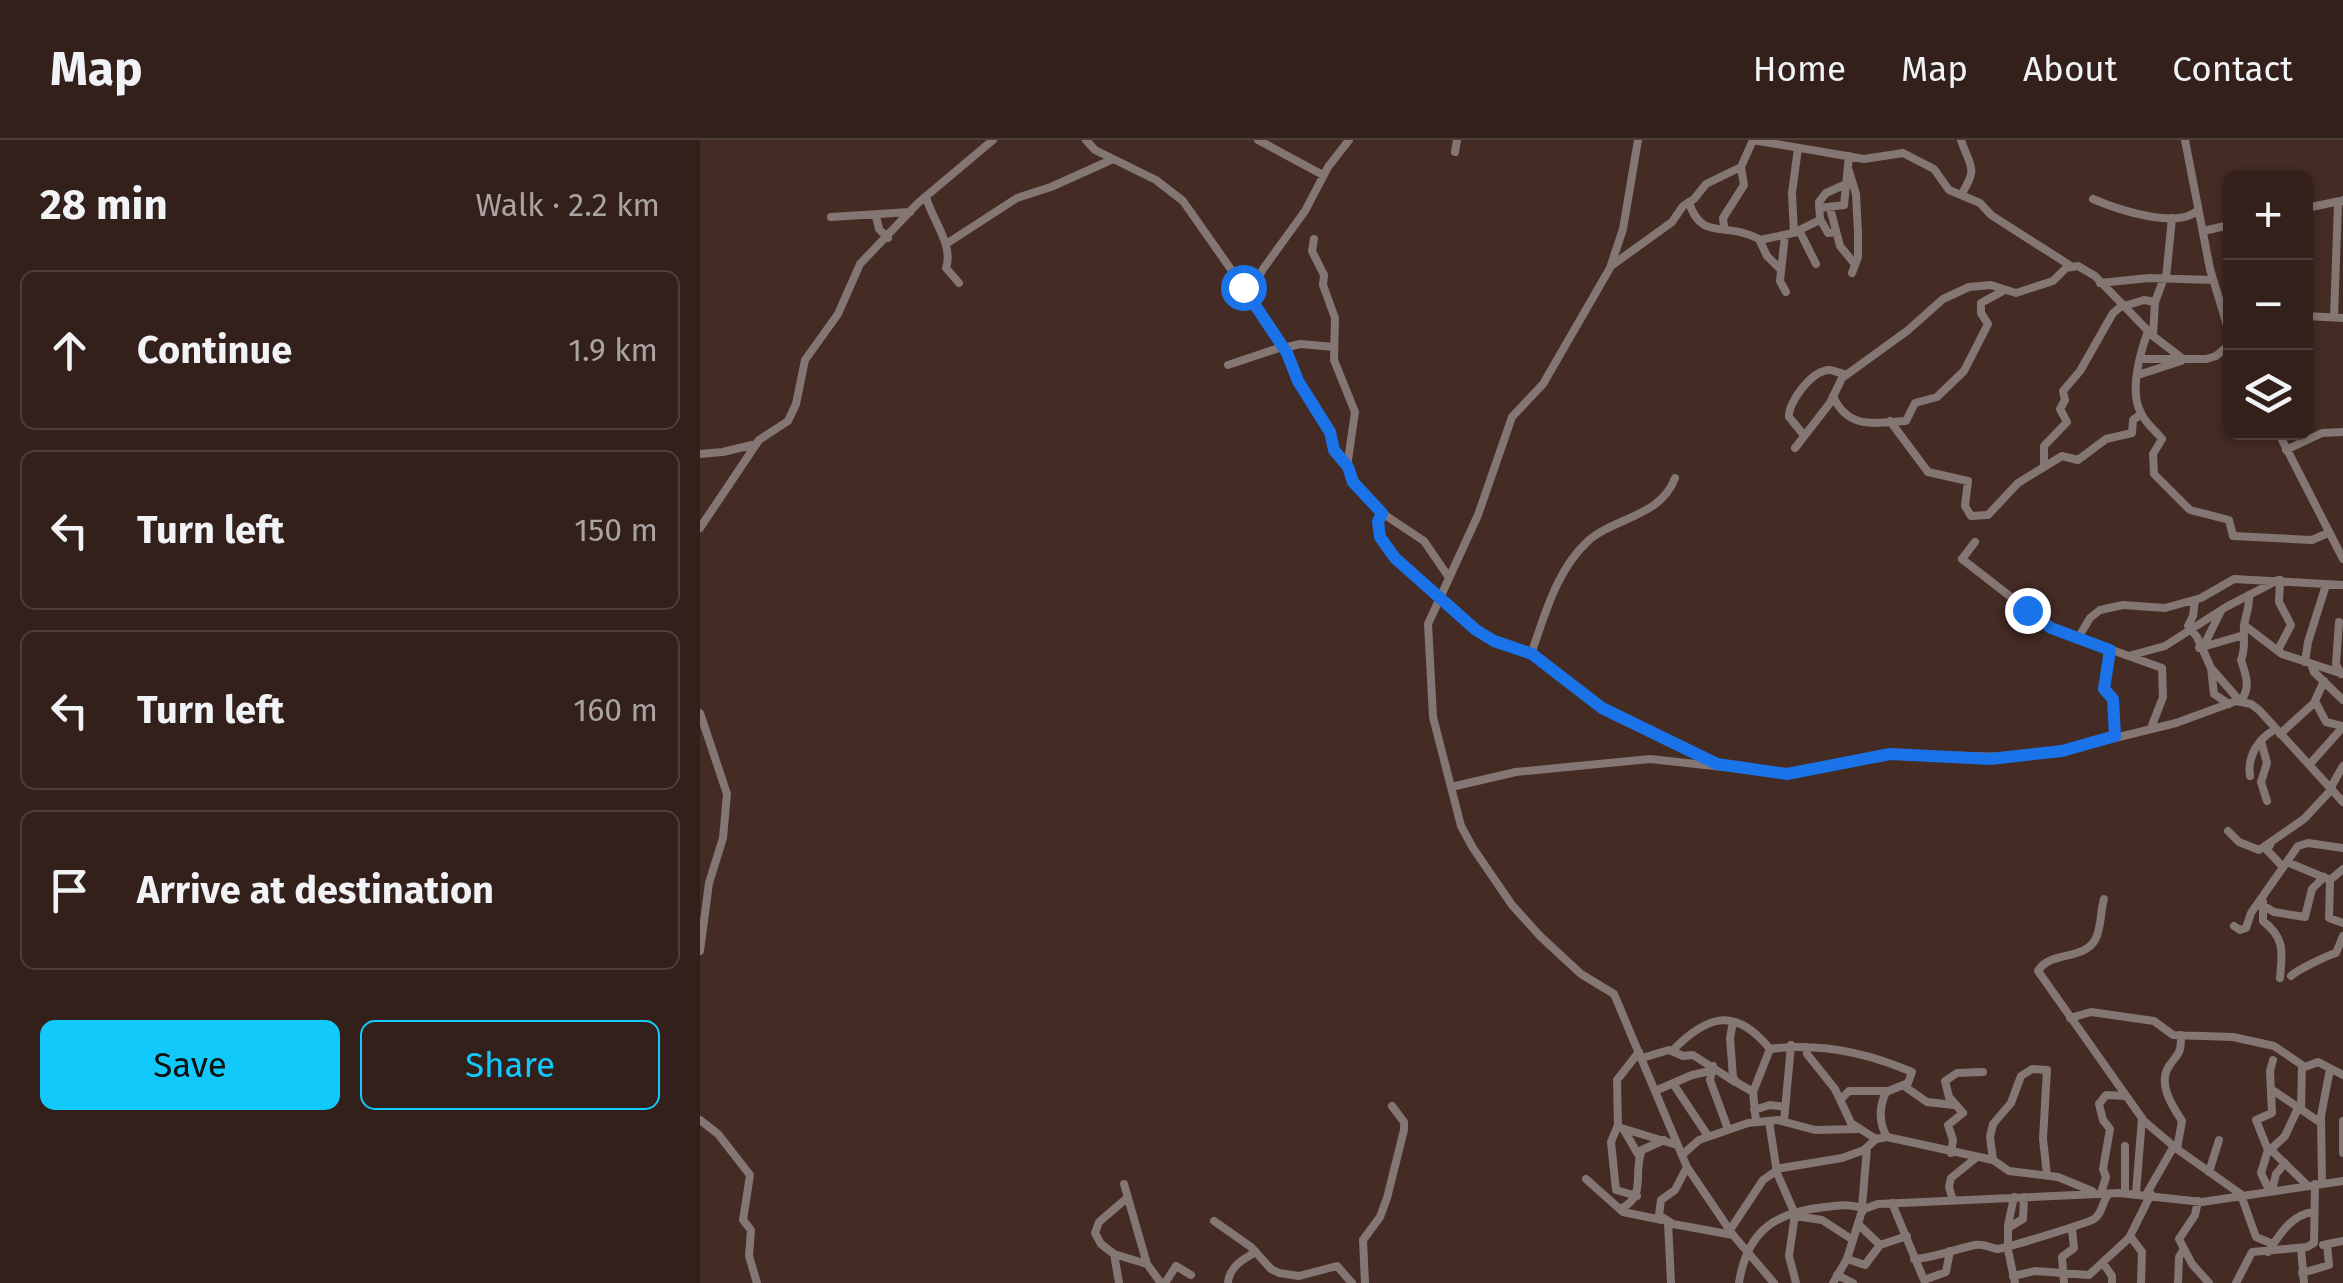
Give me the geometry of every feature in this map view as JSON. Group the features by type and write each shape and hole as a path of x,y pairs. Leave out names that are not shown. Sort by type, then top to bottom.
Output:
{"street":[{"path":"700,528 756,444 788,420 796,404 805,360 838,314 856,270 910,212 993,140"},
{"path":"1086,140 1111,160 1156,180 1177,195 1283,347 1307,398 1330,432 1334,450 1363,496 1424,541 1448,576"},
{"path":"1258,140 1323,175"},
{"path":"1249,296 1258,276 1349,140"},
{"path":"1455,152 1457,140"},
{"path":"1638,140 1627,214 1610,266 1543,384 1512,417 1478,515 1428,624 1433,717 1466,836 1512,905 1563,959 1614,994 1688,1167 1731,1233 1774,1283"},
{"path":"1724,228 1722,220 1727,209 1744,185 1741,168 1753,140 1850,156 1882,158 1903,153 1934,170 1948,190 1980,202 1990,215 2071,266 2086,270 2150,334 2184,360"},
{"path":"1961,140 1973,170 1961,195"},
{"path":"2185,140 2213,280 2223,310"},
{"path":"1786,292 1780,284 1780,268 1793,232 1792,193 1798,148"},
{"path":"1819,208 1844,205 1850,156"},
{"path":"946,244 1017,198 1111,160"},
{"path":"1610,266 1669,225 1706,184 1741,168"},
{"path":"1830,208 1841,248 1853,268 1858,257 1857,208 1849,171"},
{"path":"1836,232 1828,233 1820,220 1819,208 1823,195 1844,185"},
{"path":"926,197 950,257 946,268 959,284"},
{"path":"2093,199 2118,211 2172,218 2188,218 2198,210"},
{"path":"2313,207 2342,201 2336,222 2339,317 2313,316"},
{"path":"1689,202 1700,223 1711,229 1735,228 1760,240 1820,220"},
{"path":"832,218 910,212"},
{"path":"876,216 878,228 888,238"},
{"path":"2172,218 2165,278 2138,375 2141,414 2162,439 2153,454 2153,472 2190,510 2229,520 2233,535 2238,538 2343,538"},
{"path":"2203,231 2223,226"},
{"path":"1793,232 1816,264"},
{"path":"1314,239 1312,252 1324,275 1323,286 1335,318 1334,347 1340,376 1355,412 1348,467"},
{"path":"1760,240 1767,256 1780,268"},
{"path":"1795,448 1846,375 1943,299 1959,290 1991,285 2016,293 2053,281 2071,266"},
{"path":"2100,283 2165,278 2213,280"},
{"path":"1833,396 1842,412 1857,422 1906,421 1916,403 1937,397 1964,371 1988,322 1981,313 1981,302 2004,290"},
{"path":"2044,465 2044,446 2067,422 2060,408 2065,400 2063,390 2080,372 2108,321 2123,305 2144,300 2156,302"},
{"path":"1228,365 1300,344 1334,347"},
{"path":"2140,359 2212,358 2223,349"},
{"path":"2138,375 2184,360"},
{"path":"1803,434 1788,417 1791,403 1822,372 1846,375"},
{"path":"1890,421 1928,472 1968,480 1965,506 1974,517 1988,515 2018,482 2044,465 2062,456 2082,459 2106,439 2132,432 2132,420 2141,414"},
{"path":"2286,450 2322,434 2343,432"},
{"path":"2282,440 2343,559"},
{"path":"700,454 756,444"},
{"path":"1532,654 1554,589 1576,554 1595,535 1656,503 1669,492 1676,478"},
{"path":"1382,513 1378,529 1387,548 1457,615 1490,639 1532,654 1597,705 1717,764"},
{"path":"1975,542 1962,559 2051,628 2132,655 2163,670 2162,700 2151,728"},
{"path":"2078,638 2100,610 2123,605 2166,608 2217,590 2232,579 2343,586"},
{"path":"2132,655 2164,646 2222,609 2279,580"},
{"path":"2278,650 2291,625 2280,602 2279,580"},
{"path":"2308,663 2326,585"},
{"path":"1451,787 1516,772 1634,760 1717,764 1787,774 1890,754 2001,758 2062,751 2198,716 2240,701 2247,688 2248,676 2241,662 2249,594"},
{"path":"2194,600 2193,616 2187,624 2211,668 2240,701 2259,710 2343,802"},
{"path":"2201,648 2222,609"},
{"path":"2316,616 2341,622 2336,664 2342,674"},
{"path":"2244,630 2278,650 2342,674"},
{"path":"2201,648 2244,630"},
{"path":"2110,650 2104,689 2113,699 2115,736"},
{"path":"2308,663 2343,700"},
{"path":"2211,668 2214,694 2228,704"},
{"path":"2250,776 2249,760 2261,741 2315,701 2324,680"},
{"path":"2310,765 2343,726 2326,722 2315,701"},
{"path":"700,713 727,794 723,838 710,882 700,951"},
{"path":"2261,741 2267,762 2262,782 2267,801"},
{"path":"2228,831 2257,851 2304,818 2332,788 2343,766"},
{"path":"2272,840 2267,848 2285,865 2327,879"},
{"path":"2234,926 2246,928 2285,865 2303,844 2343,848"},
{"path":"2263,900 2274,912 2305,917 2310,894 2343,868"},
{"path":"2327,879 2329,918 2343,923"},
{"path":"2104,899 2100,928 2092,945 2045,962 2038,969 2141,1117 2176,1148 2242,1195 2256,1237 2270,1248"},
{"path":"2263,900 2263,921 2278,936 2284,957 2280,978"},
{"path":"2291,976 2336,953 2343,936"},
{"path":"2070,1018 2091,1012 2151,1020 2173,1035 2233,1037 2274,1046 2297,1059 2302,1068 2300,1109 2285,1136 2270,1151 2261,1173 2270,1190"},
{"path":"1672,1051 1698,1026 1713,1021 1733,1022 1754,1030 1770,1049"},
{"path":"1733,1022 1730,1038 1735,1082"},
{"path":"2047,1175 2027,1189 2022,1220 2008,1228 2014,1280 2035,1272 2064,1278 2088,1275 2130,1236 2145,1193 2176,1148 2182,1121 2170,1106 2166,1081 2168,1066 2179,1055 2181,1035"},
{"path":"1770,1049 1791,1045 1853,1051 1862,1058 1874,1057 1908,1069 1912,1077 1904,1086 1889,1091 1849,1090 1841,1099"},
{"path":"1784,1122 1791,1045"},
{"path":"1806,1047 1807,1054 1841,1099 1852,1123 1876,1139"},
{"path":"1756,1122 1753,1092 1770,1049"},
{"path":"1639,1156 1621,1128 1618,1078 1641,1055 1672,1051 1697,1056 1753,1092"},
{"path":"2273,1060 2272,1113 2256,1120 2270,1151 2315,1184"},
{"path":"2302,1068 2318,1062 2343,1075"},
{"path":"1655,1091 1712,1068"},
{"path":"1712,1068 1713,1088 1728,1129"},
{"path":"1994,1160 1990,1133 1995,1119 2010,1103 2019,1078 2032,1068 2047,1070 2042,1139 2047,1175"},
{"path":"2314,1243 2315,1184 2322,1170 2322,1098 2330,1069"},
{"path":"1951,1153 1953,1140 1948,1126 1963,1114 1946,1091 1946,1079 1961,1072 1983,1072"},
{"path":"1674,1084 1708,1136"},
{"path":"1904,1086 1927,1102 1956,1105"},
{"path":"2271,1089 2321,1123"},
{"path":"1887,1137 1880,1116 1889,1091"},
{"path":"1914,1258 1930,1258 1981,1244 1996,1249 2086,1225 2100,1215 2110,1128 2103,1120 2099,1104 2108,1094 2125,1096"},
{"path":"1754,1110 1770,1105 1785,1107"},
{"path":"1365,1283 1363,1240 1380,1217 1404,1130 1404,1122 1392,1106"},
{"path":"2141,1117 2145,1193"},
{"path":"700,1120 718,1134 750,1175 743,1220 751,1230 749,1256 758,1283"},
{"path":"1769,1121 1776,1170 1795,1214 1789,1263 1796,1283"},
{"path":"2343,1121 2343,1153"},
{"path":"1682,1155 1708,1136 1756,1122 1784,1122 1815,1130 1858,1129"},
{"path":"1621,1128 1677,1144"},
{"path":"1621,1128 1611,1142 1616,1190 1637,1196"},
{"path":"1731,1233 1763,1180 1776,1170 1832,1160 1887,1137 1994,1160 2027,1189"},
{"path":"1620,1209 1637,1196 1639,1156 1644,1149 1664,1140"},
{"path":"2209,1172 2219,1140"},
{"path":"2125,1146 2125,1192"},
{"path":"1853,1283 1835,1279 1847,1259 1863,1208 1867,1148"},
{"path":"1953,1201 1951,1178 1977,1157"},
{"path":"2270,1190 2274,1176 2285,1162"},
{"path":"1667,1221 1659,1216 1660,1200 1674,1190 1688,1167"},
{"path":"2294,1172 2322,1170"},
{"path":"1742,1282 1746,1251 1765,1228 1795,1214 1844,1206 1953,1201 2027,1189 2145,1193 2198,1201 2341,1181 2343,1170"},
{"path":"2047,1175 2102,1193"},
{"path":"1586,1179 1620,1209 1731,1233"},
{"path":"1124,1184 1147,1264 1163,1283 1176,1266 1191,1275"},
{"path":"1127,1198 1104,1216 1096,1230 1098,1240 1114,1254 1147,1264"},
{"path":"2198,1201 2196,1215 2179,1237 2192,1264 2208,1283"},
{"path":"1892,1204 1922,1282 1946,1272 1950,1251"},
{"path":"2270,1248 2291,1222 2313,1212"},
{"path":"1795,1214 1822,1220 1853,1240"},
{"path":"1214,1220 1256,1252 1281,1279 1337,1266 1352,1283"},
{"path":"1667,1221 1670,1283"},
{"path":"1858,1224 1880,1245"},
{"path":"2064,1278 2063,1253 2074,1248 2072,1229"},
{"path":"1847,1259 1865,1266 1880,1245 1907,1236"},
{"path":"2130,1236 2142,1252 2141,1283"},
{"path":"2236,1283 2250,1253 2343,1240"},
{"path":"2301,1248 2303,1278 2330,1264 2327,1244"},
{"path":"2178,1283 2179,1256 2184,1249"},
{"path":"1228,1283 1232,1270 1256,1252"},
{"path":"1114,1254 1120,1283"},
{"path":"2102,1263 2112,1276 2112,1283"}],"route":[{"path":"1243,287 1287,353 1353,482 1382,513 1378,522 1380,537 1395,558 1457,615 1490,639 1532,654 1597,705 1717,764 1787,774 1890,754 1990,759 2062,751 2115,736 2113,699 2104,689 2110,650 2051,628 2027,610"}]}
